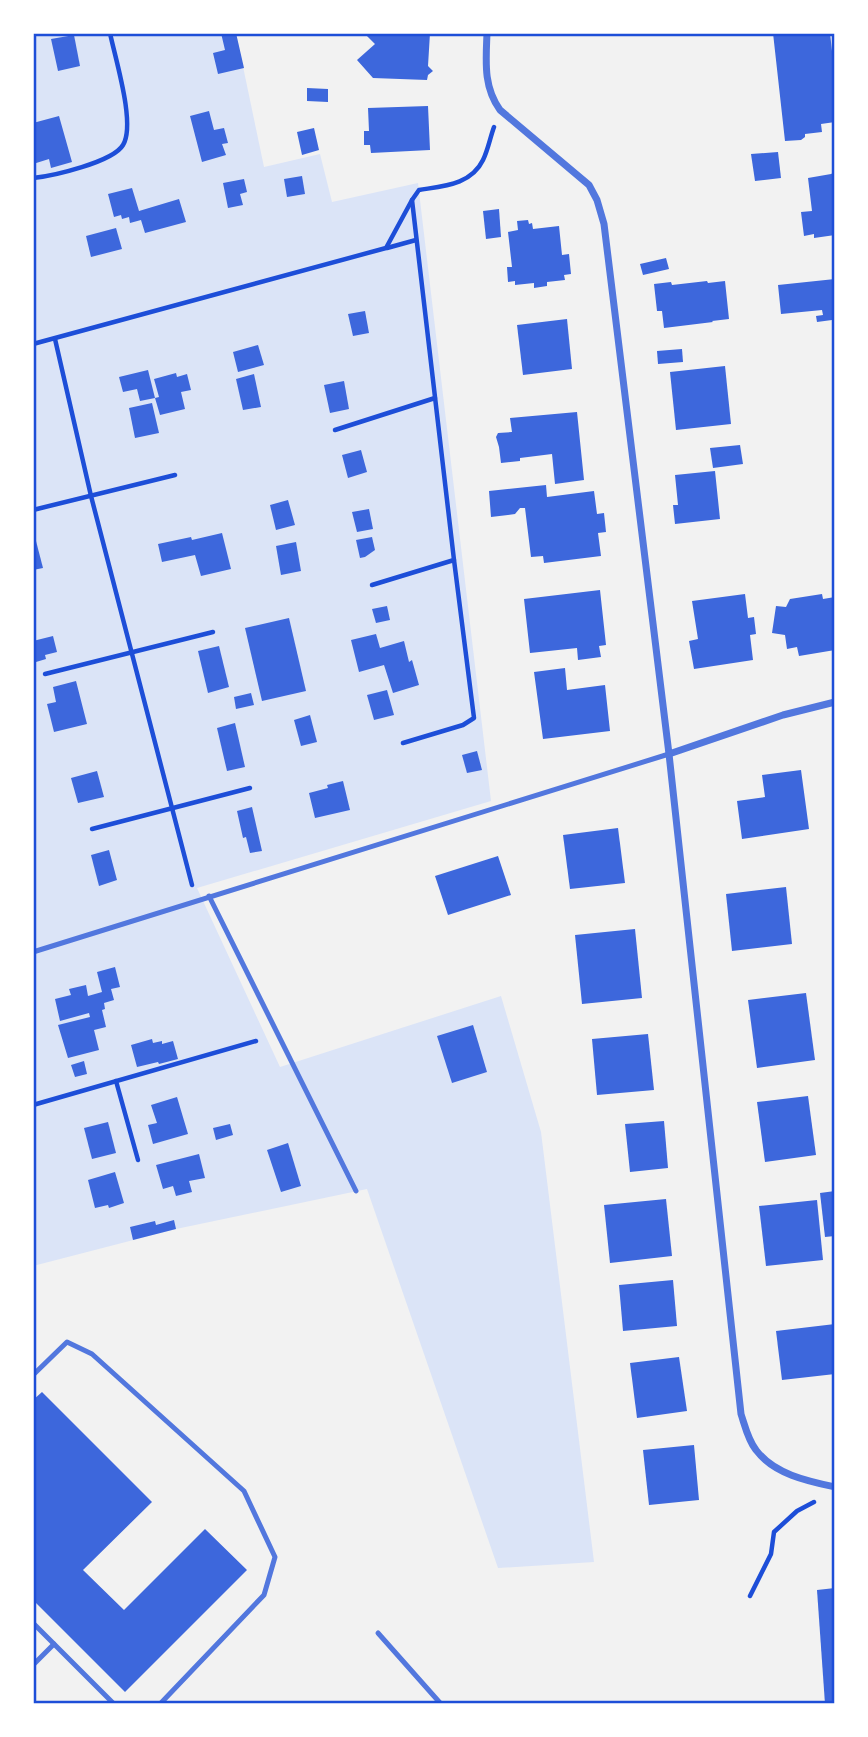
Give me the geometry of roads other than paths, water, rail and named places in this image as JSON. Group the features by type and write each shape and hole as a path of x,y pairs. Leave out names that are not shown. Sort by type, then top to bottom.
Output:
{"street":[{"path":"487,33 485,67 493,100 500,110 589,185 601,211 670,754 741,1414 755,1449 769,1463 804,1481 835,1487"},
{"path":"670,754 783,715 835,702"}],"lane":[{"path":"33,952 670,754"},
{"path":"209,896 356,1191"},
{"path":"33,1375 67,1342 92,1354 244,1491 275,1557 264,1595 160,1704"},
{"path":"33,1623 114,1704"},
{"path":"378,1633 441,1704"},
{"path":"33,1665 54,1644"}]}
